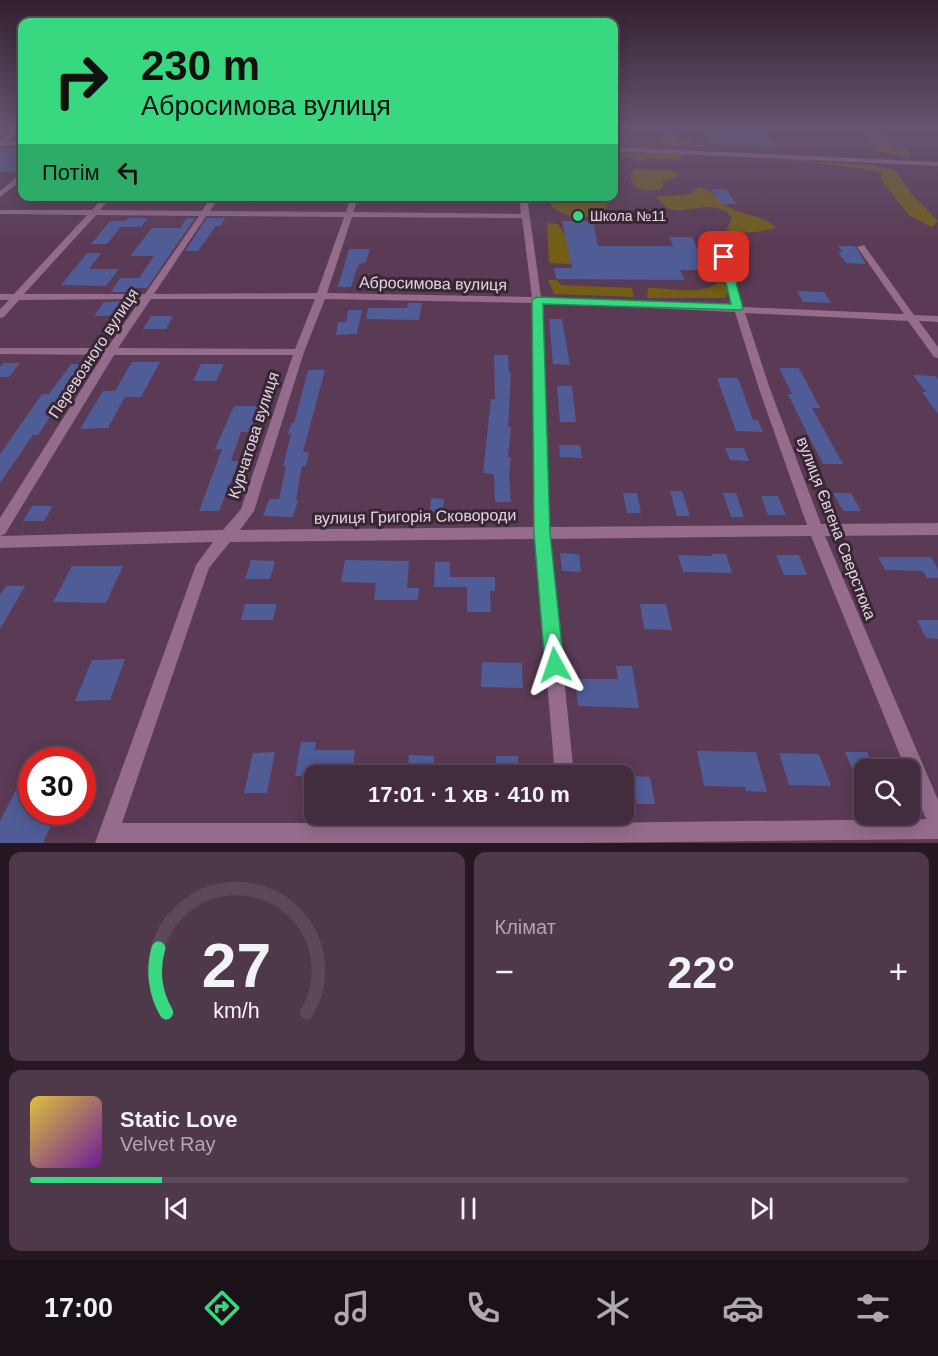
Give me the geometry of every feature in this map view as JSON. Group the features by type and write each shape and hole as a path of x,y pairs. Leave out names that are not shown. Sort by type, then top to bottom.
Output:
{"street":[{"path":"0,195 18,180"},
{"path":"0,315 105,201"},
{"name":"Перевозного вулиця","path":"0,530 110,352 213,201"},
{"name":"Курчатова вулиця","path":"107,838 204,565 247,511 299,352 321,296 353,201"},
{"path":"524,201 537,300 542,533 564,765"},
{"path":"0,212 525,216"},
{"name":"вулиця Євгена Сверстюка","path":"720,240 737,308 815,530 938,824"},
{"path":"861,247 938,355"},
{"name":"Абросимова вулиця","path":"0,297 321,296 537,300 938,319"},
{"path":"0,351 299,352"},
{"name":"вулиця Григорія Сковороди","path":"0,542 225,536 938,529"},
{"path":"107,838 537,825"},
{"path":"634,825 938,829"}],"shaded area":[{"path":"633,169 646,169 672,170 677,172 678,177 664,181 661,189 643,190 634,185 631,176"},
{"path":"866,169 896,171 912,194 938,221 932,227 909,215 882,181 882,174"},
{"path":"699,187 711,192 733,209 765,220 776,228 757,232 733,232 726,230 732,218 726,211 706,207 673,210 662,204 657,197 690,194"},
{"path":"550,201 605,201 607,207 595,215 580,217 565,214 552,207"},
{"path":"547,223 558,224 568,240 571,264 549,263"},
{"path":"548,280 557,280 561,285 632,288 634,297 554,294"},
{"path":"718,282 730,284 733,287 725,298 647,298 648,288 694,290 711,287"}],"building":[{"path":"0,169 17,169 14,172 0,172"},
{"path":"711,189 726,189 737,204 721,204"},
{"path":"128,218 148,218 141,227 120,227"},
{"path":"187,218 195,218 147,288 137,288 134,292 111,292 120,278 139,278 154,256 130,256 152,228 180,228"},
{"path":"207,218 226,218 220,226 216,226 198,251 185,251"},
{"path":"110,221 125,221 107,244 91,244"},
{"path":"562,221 593,221 598,246 673,246 669,237 692,237 708,270 680,270 685,280 556,279 554,268 572,268"},
{"path":"838,246 855,246 866,264 846,263 838,252 843,252"},
{"path":"349,249 370,249 366,262 358,265 351,287 338,287"},
{"path":"87,253 101,253 89,269 119,269 106,286 61,285"},
{"path":"797,291 824,292 831,303 803,302"},
{"path":"128,301 118,315 94,316 104,302"},
{"path":"408,303 422,303 419,320 366,319 368,308 407,308"},
{"path":"348,310 362,310 357,334 336,335 338,322 346,322"},
{"path":"151,316 173,316 166,329 143,329"},
{"path":"549,319 562,319 570,365 553,364"},
{"path":"494,355 508,355 509,373 511,373 508,427 511,427 508,457 511,457 509,474 511,502 495,502 494,474 483,473 491,399 495,399"},
{"path":"132,362 160,362 141,397 125,397 108,428 80,429 103,391 115,391"},
{"path":"4,363 20,363 9,377 0,377 0,367"},
{"path":"71,364 85,364 38,435 33,435 0,483 0,454 42,394 49,394"},
{"path":"201,364 224,364 216,381 193,381"},
{"path":"779,368 799,368 820,408 812,408 843,464 823,464 788,394 792,394"},
{"path":"308,370 325,370 303,452 309,452 306,466 302,466 296,500 298,500 293,517 263,516 269,499 279,499 286,466 283,466 291,434 288,434 291,423 294,423"},
{"path":"913,375 935,376 938,379 938,414 922,392 926,392"},
{"path":"717,378 738,378 753,420 758,420 763,432 736,431"},
{"path":"557,386 572,386 576,422 560,422"},
{"path":"234,406 258,406 250,432 241,432 231,461 239,461 219,511 199,511 222,449 215,449"},
{"path":"559,445 580,445 582,458 560,457"},
{"path":"725,448 744,448 749,461 730,460"},
{"path":"670,491 682,491 690,516 677,516"},
{"path":"623,493 637,493 641,513 627,513"},
{"path":"723,493 736,493 744,517 731,517"},
{"path":"833,493 851,493 861,511 843,511"},
{"path":"761,496 778,496 786,515 768,515"},
{"path":"431,498 444,499 443,514 430,514"},
{"path":"32,506 53,506 44,521 23,521"},
{"path":"560,553 579,554 581,572 562,571"},
{"path":"712,554 726,554 732,573 683,572 678,555 712,556"},
{"path":"776,555 799,555 807,575 784,575"},
{"path":"878,557 931,557 938,569 938,578 927,578 923,571 885,570"},
{"path":"251,560 275,561 270,579 245,579"},
{"path":"345,560 409,561 407,588 419,588 418,600 374,600 376,583 341,582"},
{"path":"435,562 450,562 450,577 495,577 495,591 490,591 491,612 467,612 467,587 434,587"},
{"path":"72,566 123,566 106,603 53,602"},
{"path":"6,586 25,586 0,629 0,595"},
{"path":"245,604 277,604 273,620 241,620"},
{"path":"640,604 666,604 672,630 644,629"},
{"path":"917,620 938,620 938,639 926,638"},
{"path":"125,659 110,700 75,701 92,660"},
{"path":"482,662 522,663 523,688 481,687"},
{"path":"616,666 632,666 639,708 578,706 575,679 618,679"},
{"path":"301,742 316,742 315,750 355,750 353,765 304,765 304,776 295,776"},
{"path":"697,751 756,752 767,792 746,791 745,787 704,786"},
{"path":"275,752 267,793 244,793 253,753"},
{"path":"845,752 867,752 870,759 854,759 854,774"},
{"path":"779,753 819,754 831,786 789,785"},
{"path":"409,755 434,756 434,765 408,765"},
{"path":"496,756 518,756 518,765 496,765"},
{"path":"634,776 650,777 655,804 637,804"},
{"path":"18,786 18,825 51,825 43,843 0,843 0,821"}],"place":[{"name":"Школа №11","path":"578,216"}],"route":[{"path":"555,665 542,533 537,300 737,308 724,257"}]}
